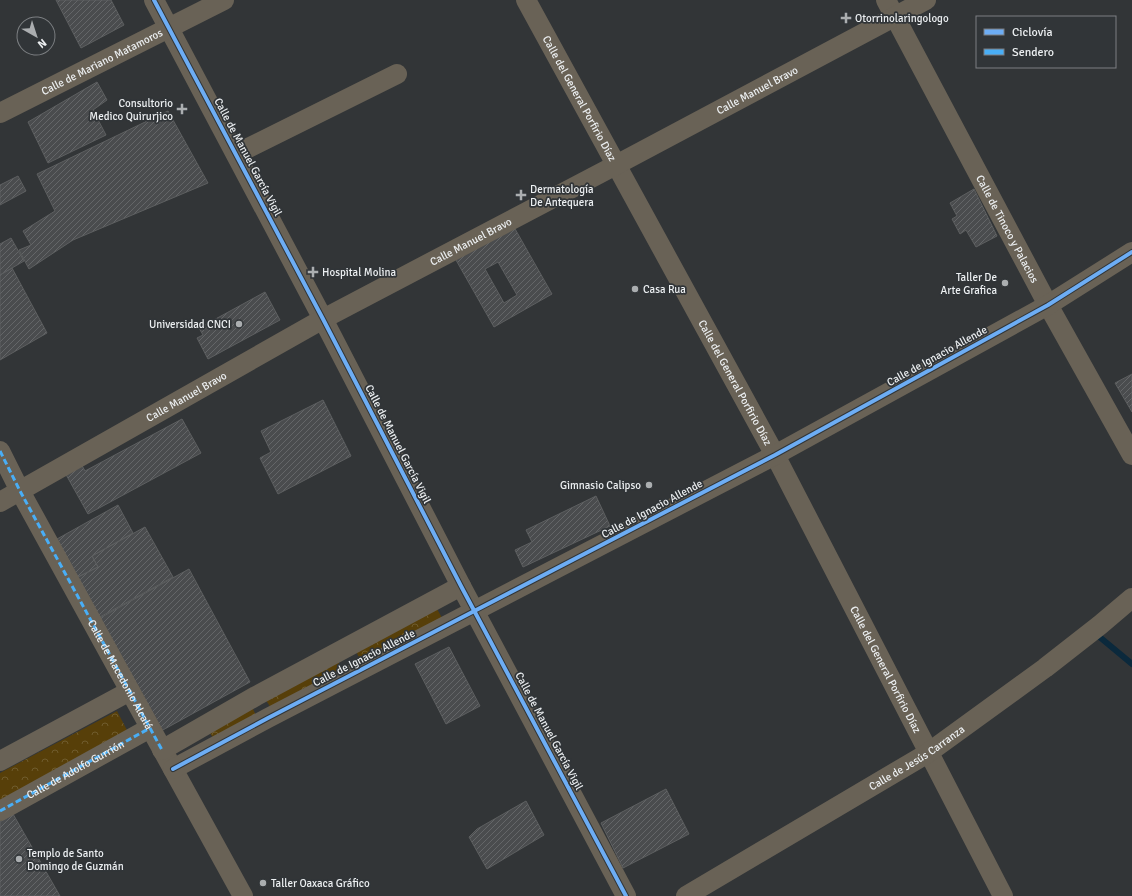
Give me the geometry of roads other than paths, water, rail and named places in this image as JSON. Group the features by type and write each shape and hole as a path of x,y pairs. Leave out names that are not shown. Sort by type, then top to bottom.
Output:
{"street":[{"name":"Calle de Manuel García Vigil","path":"154,0 323,319 461,586 626,896"},
{"name":"Calle de Mariano Matamoros","path":"0,113 224,0"},
{"name":"Calle del General Porfirio Díaz","path":"526,0 775,455 1002,896"},
{"name":"Calle Manuel Bravo","path":"0,502 323,319 616,165 891,8 926,0"},
{"name":"Calle de Tinoco y Palacios","path":"891,8 1048,305 1132,455"},
{"path":"236,154 397,74"},
{"name":"Calle de Ignacio Allende","path":"173,769 268,718 775,455 1048,305 1132,252"},
{"name":"Calle de Macedonio Alcalá","path":"0,451 20,491 243,896"},
{"name":"Calle de Ignacio Allende","path":"162,750 256,696 461,586"},
{"name":"Calle de Jesús Carranza","path":"686,896 928,753 1100,626 1132,598"},
{"name":"Calle de Ignacio Allende","path":"342,650 353,674"},
{"path":"0,761 130,691"},
{"path":"256,696 268,718"},
{"name":"Calle de Adolfo Gurrión","path":"0,812 150,728"}],"waterway":[{"path":"1096,634 1132,664"}],"place":[{"name":"Otorrinolaringologo","path":"846,18"},
{"name":"Consultorio Medico Quirurjico","path":"182,109"},
{"name":"Dermatología De Antequera","path":"521,195"},
{"name":"Hospital Molina","path":"313,272"},
{"name":"Taller De Arte Grafica","path":"1005,283"},
{"name":"Casa Rua","path":"635,289"},
{"name":"Universidad CNCI","path":"239,324"},
{"name":"Gimnasio Calipso","path":"649,485"},
{"name":"Templo de Santo Domingo de Guzmán","path":"19,859"},
{"name":"Taller Oaxaca Gráfico","path":"263,883"}]}
